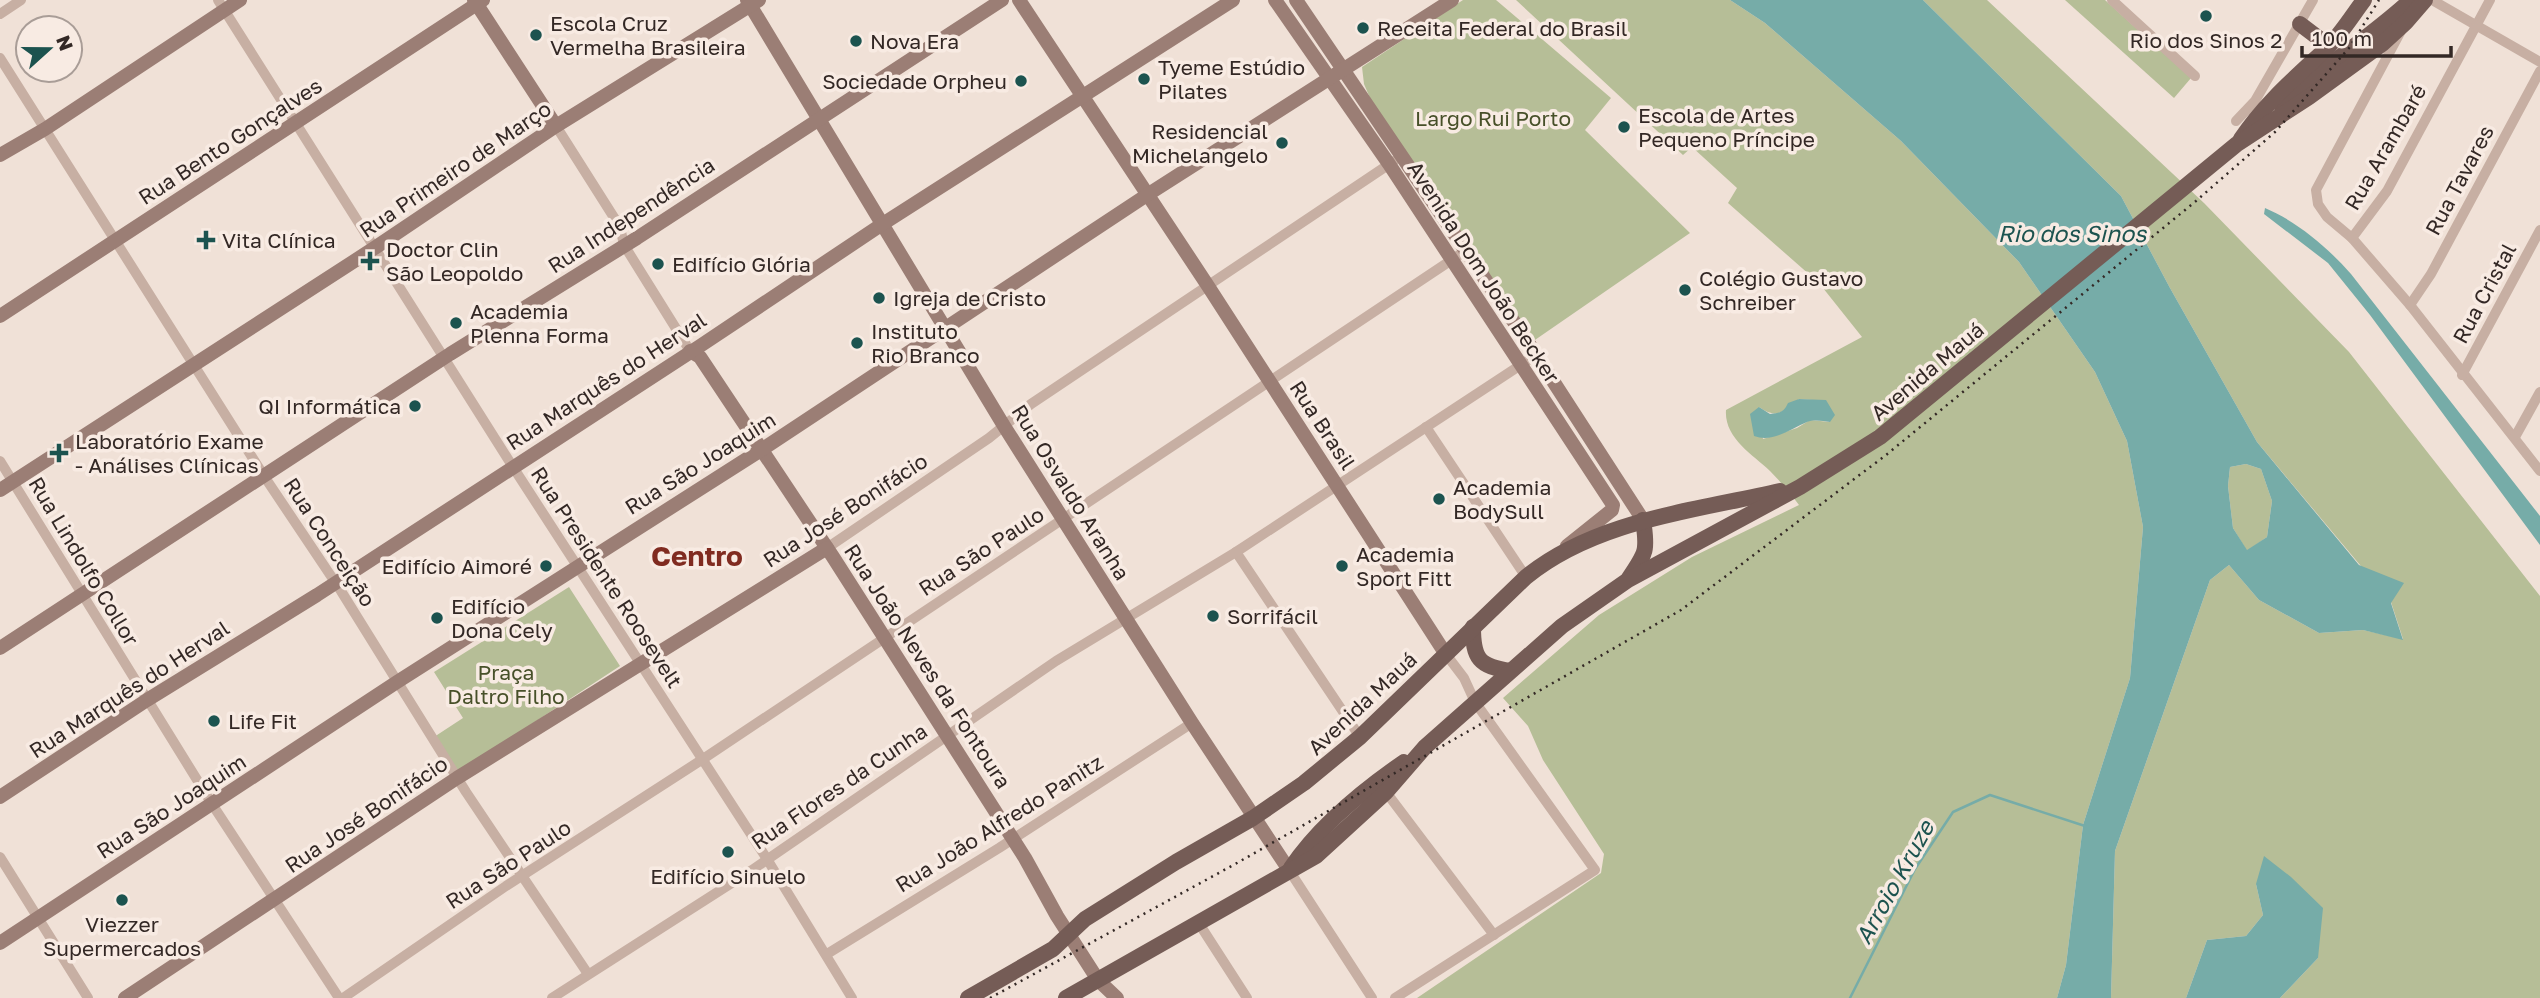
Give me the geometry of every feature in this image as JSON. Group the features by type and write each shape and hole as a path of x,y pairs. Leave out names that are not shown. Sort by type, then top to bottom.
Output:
{"main road":[{"path":"2237,144 2253,120 2286,84 2329,46 2364,0"},
{"path":"2261,129 2300,88 2382,27 2411,0"},
{"path":"2237,144 2309,97 2382,44 2425,0"},
{"path":"2300,24 2329,46"},
{"name":"Avenida Mauá","path":"1289,870 1306,846 1377,781 1425,747 1562,626 1628,580 1800,487 1880,437 2237,144"},
{"name":"Avenida Mauá","path":"968,998 1053,949 1070,936 1085,919 1175,862 1253,818 1304,783 1360,737 1526,577 1556,554 1643,520 1800,487"},
{"path":"1628,580 1647,546 1643,520"},
{"path":"1473,627 1473,648 1480,661 1490,668 1510,671"},
{"name":"Avenida Mauá","path":"1066,998 1315,856 1386,792 1425,747"}],"street":[{"path":"0,14 21,0"},
{"path":"0,155 45,129 221,5 240,0"},
{"name":"Rua Independência","path":"0,648 445,357 624,246 1002,0"},
{"name":"Rua Brasil","path":"1019,0 1445,653 1464,678 1475,702 1595,870 1494,935"},
{"name":"Rua Marquês do Herval","path":"0,797 147,700 335,583 881,225 1233,0"},
{"name":"Avenida Dom João Becker","path":"1275,0 1389,164 1613,507 1556,554"},
{"name":"Avenida Dom João Becker","path":"1296,0 1536,355 1643,520"},
{"name":"Rua São Joaquim","path":"0,943 577,565 761,450 1147,195 1452,0"},
{"path":"2112,0 2195,76"},
{"path":"2236,121 2255,101 2313,0"},
{"path":"2432,0 2540,62"},
{"name":"Rua Arambaré","path":"2352,238 2387,191 2490,0"},
{"name":"Rua Bento Gonçalves","path":"0,316 297,123 478,1"},
{"name":"Rua João Neves da Fontoura","path":"478,1 620,228 624,246 691,351 700,357 827,548 1013,839 1098,980"},
{"name":"Rua Osvaldo Aranha","path":"752,2 817,120 1004,426 1253,818 1372,998"},
{"name":"Rua Primeiro de Março","path":"6,486 376,247 556,126 752,2"},
{"name":"Rua Presidente Roosevelt","path":"221,5 513,467 767,859 852,998"},
{"path":"2406,22 2316,190 2318,204 2327,218 2352,238 2410,305 2462,375 2540,471"},
{"name":"Rua Conceição","path":"0,58 457,778 588,974"},
{"name":"Rua Tavares","path":"2410,305 2431,274 2540,71"},
{"name":"Rua José Bonifácio","path":"125,998 457,778 827,548 989,438 1031,404 1402,156"},
{"name":"Rua Cristal","path":"2462,375 2540,230"},
{"name":"Rua São Paulo","path":"341,998 1465,251"},
{"name":"Rua Flores da Cunha","path":"552,998 767,859 1056,661 1236,552 1536,355"},
{"path":"2515,437 2540,392"},
{"path":"1426,427 1526,577"},
{"name":"Rua Lindolfo Collor","path":"0,461 6,486 82,596 212,804 341,998"},
{"path":"1236,552 1360,737"},
{"name":"Rua João Alfredo Panitz","path":"827,954 1013,839 1192,723"},
{"path":"1386,792 1494,935 1395,998"},
{"path":"0,857 88,998"},
{"path":"1198,922 1247,998"},
{"path":"1098,980 1103,998"},
{"path":"1098,980 1117,998"}],"green space":[{"name":"Largo Rui Porto","path":"1463,0 1496,0 1611,98 1585,130 1690,233 1532,342 1373,105 1364,84 1362,67"},
{"path":"1516,0 1730,0 1765,23 1901,141 2019,262 2095,372 2127,441 2143,527 2130,678 2083,825 2066,965 2057,998 1417,998 1601,873 1604,854 1543,760 1528,726 1503,698 1599,615 1692,557 1799,505 1774,475 1734,437 1726,410 1862,337 1819,283 1728,203 1737,188 1692,147 1683,155","holes":["1799,399 1826,401 1830,422 1810,420 1797,428 1763,439 1759,407 1776,413"]},
{"path":"1923,0 1987,0 2204,203 2349,352 2540,596 2540,998 2280,998 2318,958 2256,884 2263,915 2246,936 2207,940 2186,998 2111,998 2115,851 2210,580 2229,565 2259,600 2319,633 2363,630 2403,639 2391,602 2257,442 2121,196"},
{"path":"2065,0 2105,0 2191,78 2174,98"},
{"path":"2246,464 2261,469 2272,501 2267,537 2247,551 2233,528 2228,486 2230,467"},
{"name":"Praça Daltro Filho","path":"569,587 620,666 457,773 434,737 463,718 434,672"}],"water":[{"name":"Rio dos Sinos","path":"1730,0 1923,0 2121,196 2257,442 2359,565 2404,583 2391,603 2403,640 2363,630 2319,633 2259,600 2229,565 2210,580 2115,851 2111,998 2057,998 2066,965 2083,825 2130,678 2143,527 2127,441 2095,372 2019,262 1901,141 1765,23","holes":["2246,464 2261,469 2272,501 2267,537 2247,550 2233,528 2228,486 2230,467"]},
{"path":"2265,208 2289,220 2311,236 2351,274 2540,516 2540,545 2370,315 2328,263 2264,214"},
{"path":"1799,399 1826,400 1835,415 1830,422 1810,421 1768,438 1754,436 1750,414 1759,407 1770,414 1779,412 1788,403"},
{"path":"2264,856 2323,908 2318,958 2280,998 2186,998 2207,940 2246,936 2263,915 2256,884"}],"waterway":[{"name":"Arroio Kruze","path":"1850,998 1915,869 1953,812 1990,795 2085,826"}],"railway":[{"path":"990,998 1237,863 1681,610 1886,455 2196,201 2275,132 2349,48 2379,0"}],"place":[{"name":"Rio dos Sinos 2","path":"2206,16"},
{"name":"Receita Federal do Brasil","path":"1363,28"},
{"name":"Escola Cruz Vermelha Brasileira","path":"536,35"},
{"name":"Nova Era","path":"856,41"},
{"name":"Tyeme Estúdio Pilates","path":"1144,79"},
{"name":"Sociedade Orpheu","path":"1021,81"},
{"name":"Escola de Artes Pequeno Príncipe","path":"1624,127"},
{"name":"Residencial Michelangelo","path":"1282,143"},
{"name":"Vita Clínica","path":"206,240"},
{"name":"Doctor Clin São Leopoldo","path":"370,261"},
{"name":"Edifício Glória","path":"658,264"},
{"name":"Colégio Gustavo Schreiber","path":"1685,290"},
{"name":"Igreja de Cristo","path":"879,298"},
{"name":"Academia Plenna Forma","path":"456,323"},
{"name":"Instituto Rio Branco","path":"857,343"},
{"name":"QI Informática","path":"415,406"},
{"name":"Laboratório Exame - Análises Clínicas","path":"59,453"},
{"name":"Academia BodySull","path":"1439,499"},
{"name":"Edifício Aimoré","path":"546,566"},
{"name":"Academia Sport Fitt","path":"1342,566"},
{"name":"Sorrifácil","path":"1213,616"},
{"name":"Edifício Dona Cely","path":"437,618"},
{"name":"Life Fit","path":"214,721"},
{"name":"Edifício Sinuelo","path":"728,852"},
{"name":"Viezzer Supermercados","path":"122,900"}],"district":[{"name":"Centro","path":"697,555"}]}
